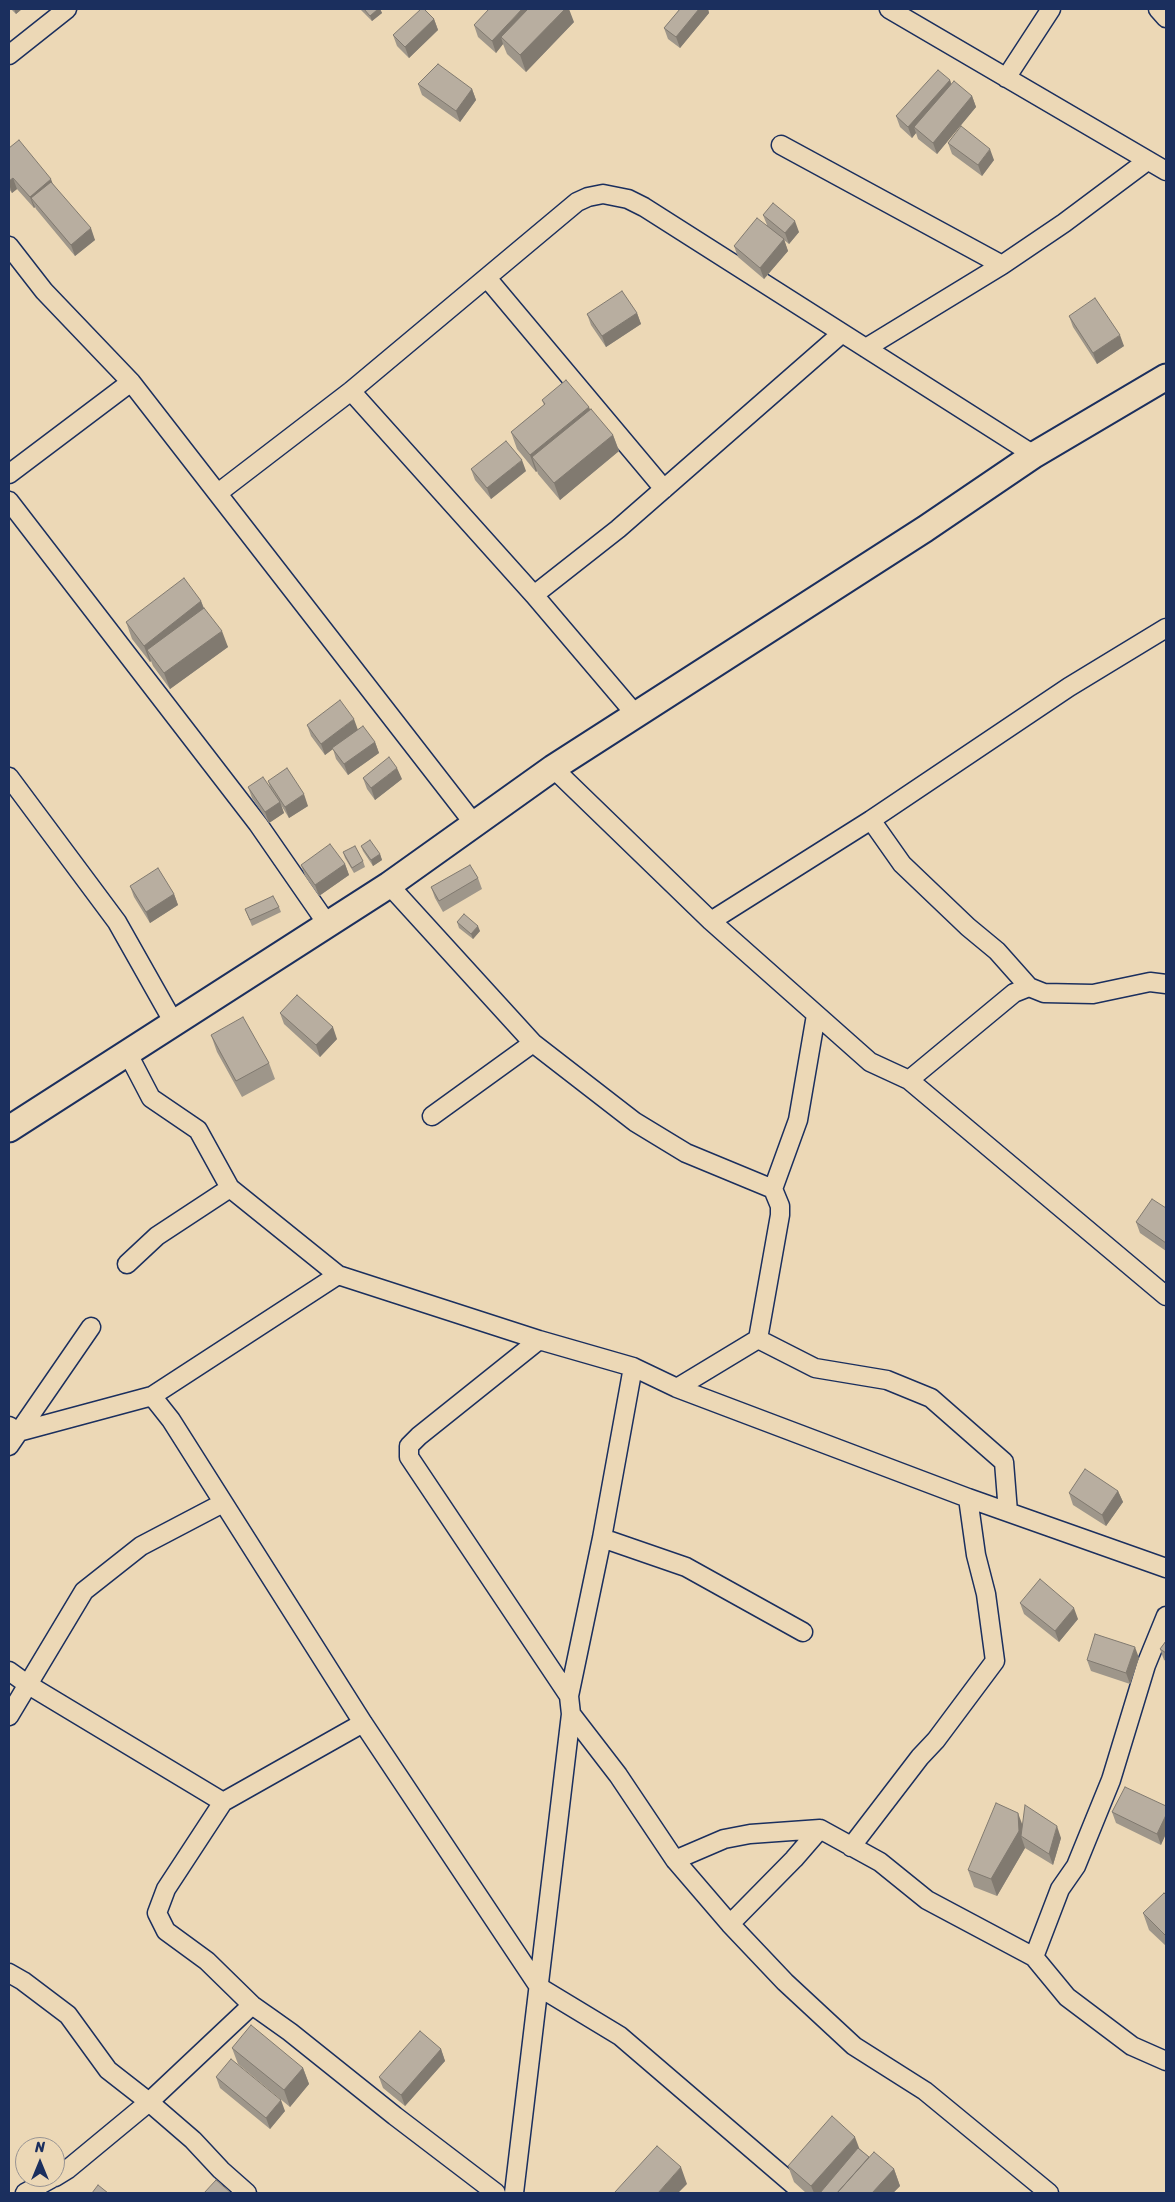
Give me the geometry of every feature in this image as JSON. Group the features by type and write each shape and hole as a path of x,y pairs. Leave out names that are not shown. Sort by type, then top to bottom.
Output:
{"main road":[{"path":"9,1129 389,885 553,768 925,529 1034,456 1166,377"}],"street":[{"path":"9,55 67,9"},
{"path":"889,9 1166,171"},
{"path":"1006,78 1052,9"},
{"path":"1158,9 1166,18"},
{"path":"781,145 1002,265"},
{"path":"866,348 1002,265 1064,224 1147,161"},
{"path":"218,493 351,391 577,202 588,197 603,194 616,195 644,207 1034,456"},
{"path":"9,246 44,291 131,382 475,825"},
{"path":"487,278 664,489"},
{"path":"534,595 618,529 841,334"},
{"path":"9,474 131,382"},
{"path":"351,391 534,595 636,715"},
{"path":"9,501 258,824 328,925"},
{"path":"710,922 871,820 1069,686 1166,628"},
{"path":"553,768 710,922 870,1062 909,1080 1166,1296"},
{"path":"9,777 117,922 174,1024"},
{"path":"871,820 902,864 968,927 997,951 1029,987 1044,993 1093,994 1150,982 1166,984"},
{"path":"389,885 533,1043 634,1122 686,1153 773,1189"},
{"path":"909,1080 1014,993 1029,987"},
{"path":"677,1388 758,1338 780,1215 780,1206 773,1189 798,1120 816,1015"},
{"path":"432,1116 533,1043"},
{"path":"127,1052 151,1098 198,1130 230,1188 338,1275 539,1340 633,1368 677,1388 968,1498 1166,1568"},
{"path":"127,1264 157,1236 230,1188"},
{"path":"12,1435 152,1396 338,1275"},
{"path":"12,1435 90,1327"},
{"path":"758,1338 815,1368 887,1380 931,1398 1004,1462 1008,1512"},
{"path":"539,1340 418,1436 409,1446 409,1457 569,1696"},
{"path":"514,2193 572,1714 569,1696 602,1538 633,1368"},
{"path":"152,1396 171,1420 362,1723 539,1987 620,2036 803,2193"},
{"path":"851,1847 920,1757 936,1740 995,1661 986,1594 976,1555 968,1498"},
{"path":"9,1716 84,1591 141,1546 224,1503"},
{"path":"602,1538 686,1567 803,1632"},
{"path":"1034,1957 1060,1889 1076,1866 1111,1780 1146,1666 1166,1616"},
{"path":"9,1671 27,1684 223,1802"},
{"path":"572,1714 618,1775 675,1860 730,1924 784,1982 854,2046 925,2091 1049,2193"},
{"path":"362,1723 223,1802 166,1889 157,1913 166,1931 207,1962 252,2005 290,2032 395,2116 496,2193"},
{"path":"730,1924 794,1859 820,1829"},
{"path":"675,1860 724,1839 776,1831 820,1829 880,1862 927,1900 1034,1957 1067,1997 1132,2046 1166,2061"},
{"path":"9,1973 23,1981 68,2015 108,2070 193,2140 221,2170 247,2193"},
{"path":"65,2171 149,2102 252,2005"},
{"path":"25,2193 36,2187"}],"building":[{"path":"364,9 378,9 370,16"},
{"path":"421,9 424,9 434,19 405,47 393,35"},
{"path":"489,9 522,9 492,41 474,25"},
{"path":"528,9 565,9 520,55 501,37"},
{"path":"680,9 699,9 676,37 664,28"},
{"path":"438,64 472,89 456,111 418,84"},
{"path":"938,70 950,80 908,127 896,116"},
{"path":"954,81 972,96 933,143 914,127"},
{"path":"961,126 990,149 978,165 948,143"},
{"path":"19,140 51,179 30,197 13,178 9,181 9,148"},
{"path":"51,182 91,228 71,245 31,198"},
{"path":"773,203 795,221 785,233 763,215"},
{"path":"757,218 784,239 760,268 734,246"},
{"path":"622,291 637,313 602,336 587,314"},
{"path":"1095,298 1120,335 1093,353 1069,316"},
{"path":"566,380 589,407 530,455 511,432 545,404 542,400"},
{"path":"591,409 613,435 554,483 532,457"},
{"path":"506,441 522,460 487,488 471,469"},
{"path":"184,578 201,601 144,646 126,622"},
{"path":"204,608 222,631 164,673 147,650"},
{"path":"340,700 354,719 321,744 307,725"},
{"path":"363,726 375,742 344,764 332,748"},
{"path":"389,757 397,768 371,788 363,778"},
{"path":"287,768 304,794 285,807 268,781"},
{"path":"263,777 280,802 265,812 248,787"},
{"path":"370,840 380,854 371,860 361,846"},
{"path":"330,844 345,864 315,885 301,865"},
{"path":"355,846 363,861 352,868 343,852"},
{"path":"470,865 478,878 439,901 431,887"},
{"path":"158,868 174,894 146,912 130,886"},
{"path":"273,896 279,907 250,920 245,909"},
{"path":"464,914 478,926 471,934 457,922"},
{"path":"297,995 333,1027 316,1045 280,1013"},
{"path":"243,1017 269,1063 236,1081 211,1035"},
{"path":"1152,1199 1166,1208 1166,1243 1136,1222"},
{"path":"1085,1469 1118,1491 1102,1515 1069,1493"},
{"path":"1040,1579 1074,1608 1055,1631 1020,1603"},
{"path":"1095,1634 1135,1647 1126,1673 1087,1660"},
{"path":"1166,1641 1166,1653 1160,1649"},
{"path":"1125,1787 1166,1806 1166,1815 1157,1834 1112,1812"},
{"path":"996,1803 1018,1813 1019,1831 991,1879 968,1870"},
{"path":"1025,1805 1057,1826 1049,1854 1021,1836"},
{"path":"1164,1893 1166,1895 1166,1936 1143,1913"},
{"path":"251,2025 303,2068 284,2090 232,2048"},
{"path":"420,2031 441,2049 401,2095 379,2077"},
{"path":"231,2059 281,2100 266,2118 216,2077"},
{"path":"832,2116 855,2137 811,2186 788,2166"},
{"path":"657,2146 681,2167 658,2193 615,2192"},
{"path":"858,2148 869,2157 837,2193 820,2193"},
{"path":"874,2152 894,2169 872,2193 837,2193"},
{"path":"216,2180 231,2193 204,2193"},
{"path":"98,2185 108,2193 92,2193"}]}
